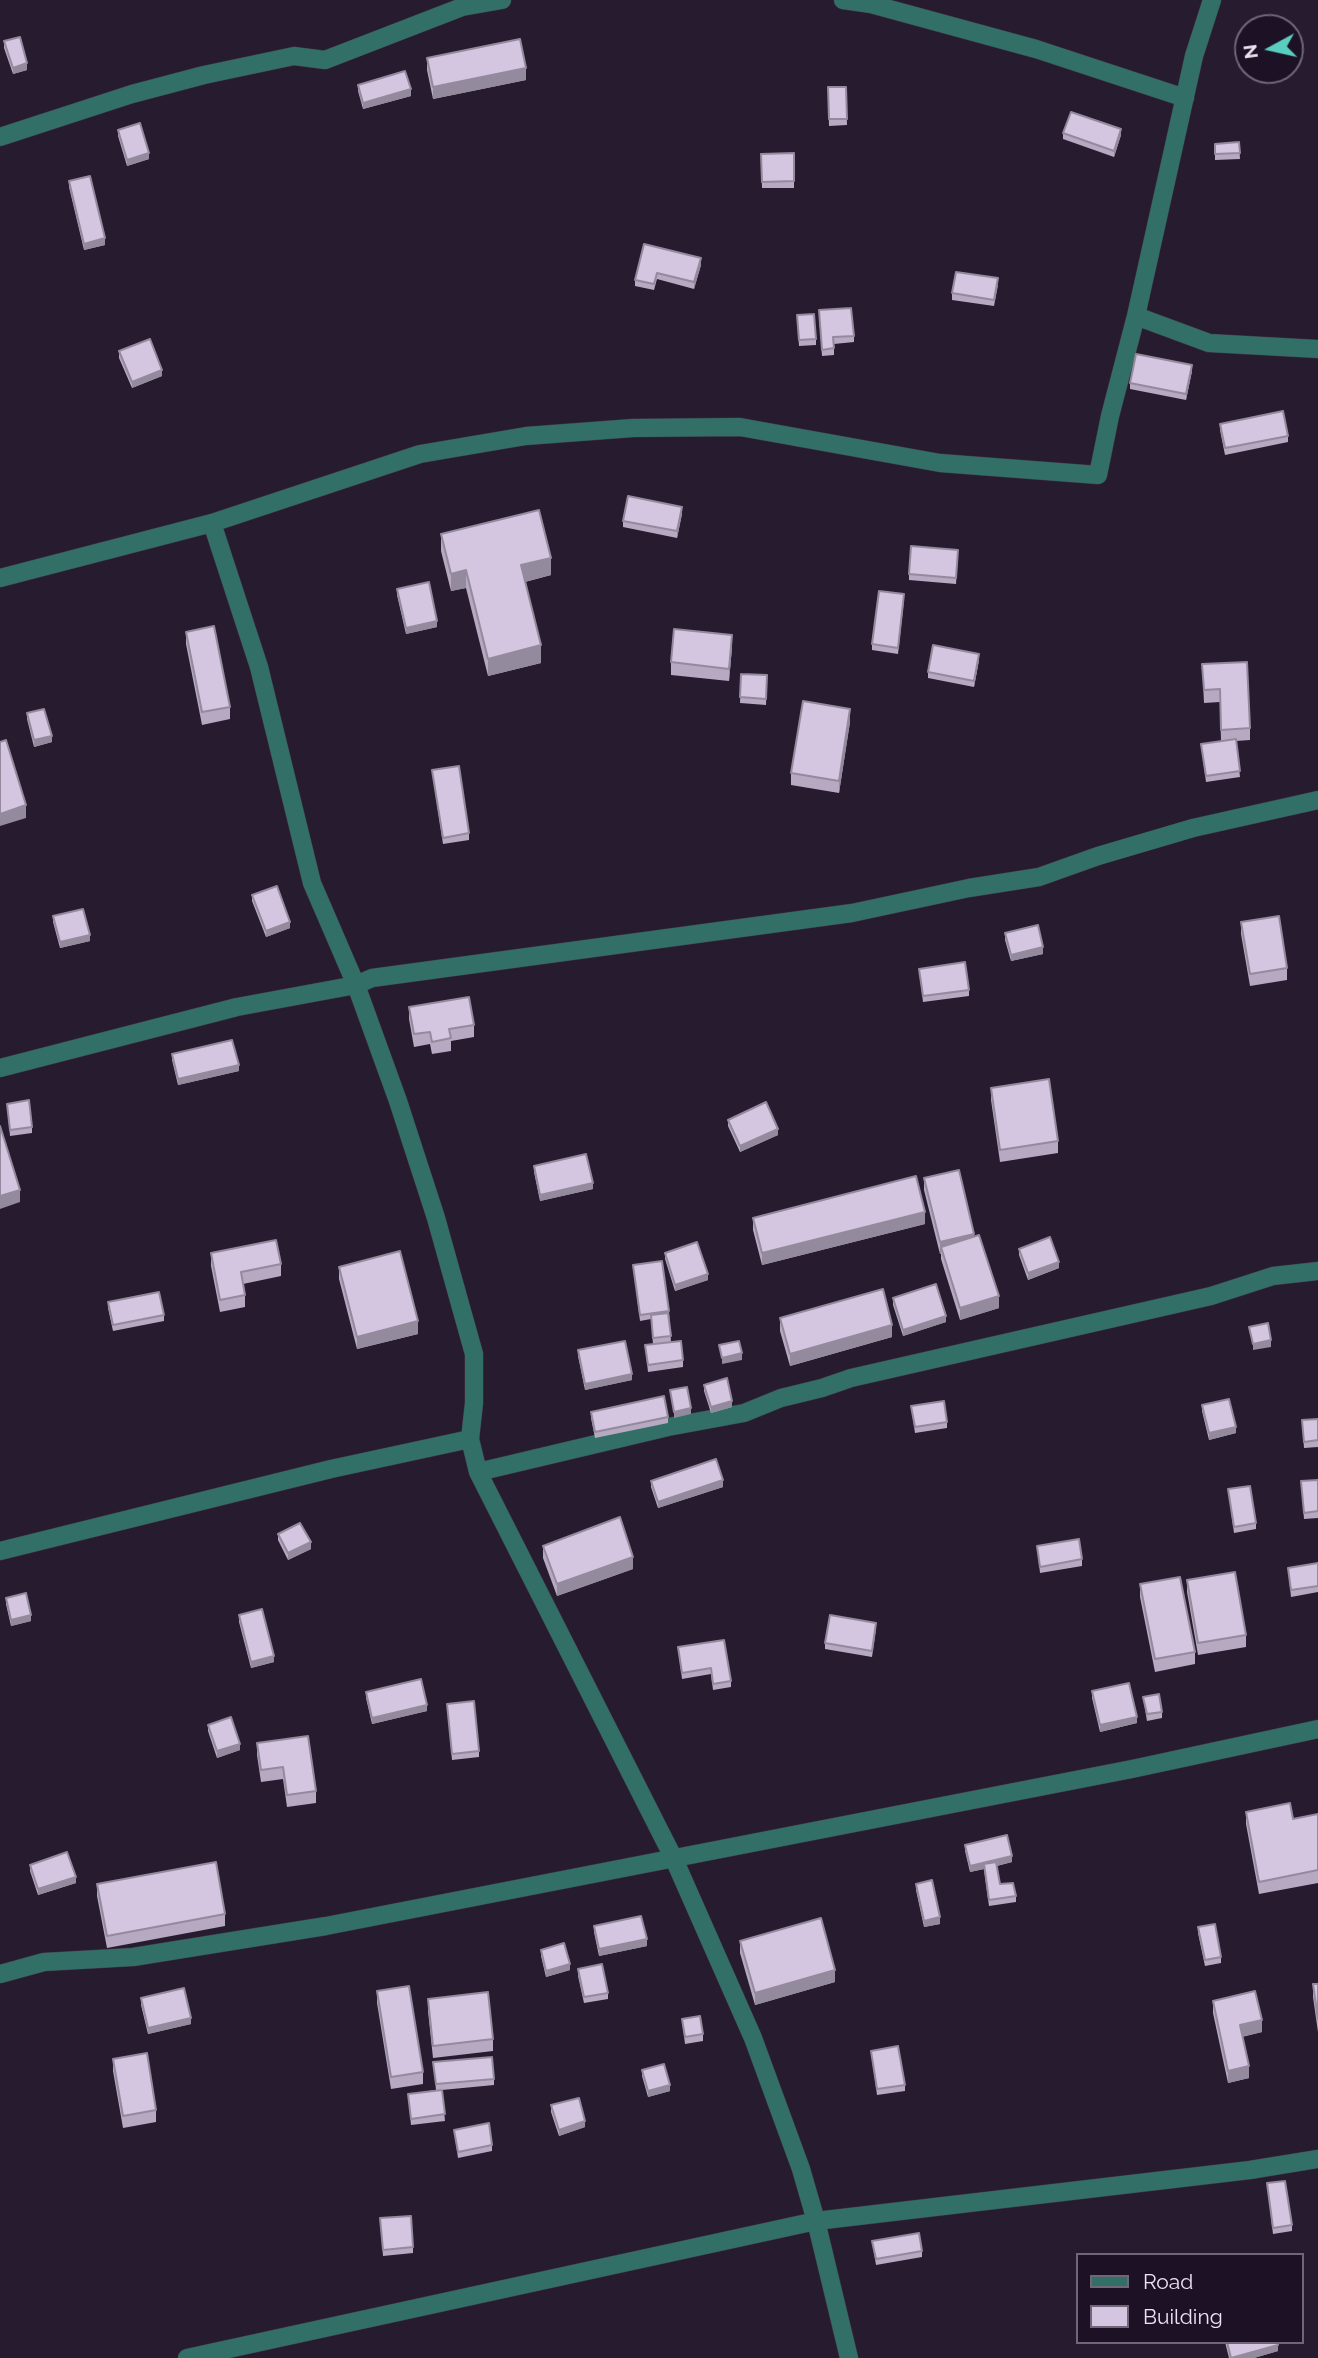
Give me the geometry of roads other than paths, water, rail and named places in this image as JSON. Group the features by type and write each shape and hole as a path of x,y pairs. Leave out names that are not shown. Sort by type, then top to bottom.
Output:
{"street":[{"path":"0,137 132,94 204,75 294,55 325,60 462,7 502,0"},
{"path":"843,0 871,4 1035,49 1185,97"},
{"path":"0,578 212,523 420,454 526,436 633,428 740,427 940,463 1098,475 1185,97 1213,0"},
{"path":"1136,316 1209,343 1318,349"},
{"path":"212,523 259,667 312,883 356,985 436,1218 474,1354 474,1403 470,1439 478,1472 674,1859 754,2038 801,2169 849,2358"},
{"path":"0,1068 237,1007 356,985 372,978 852,913 970,888 1039,877 1098,856 1193,828 1318,800"},
{"path":"478,1472 668,1427 744,1413 780,1398 852,1378 1211,1296 1273,1276 1318,1271"},
{"path":"0,1551 331,1469 470,1439"},
{"path":"0,1975 44,1962 133,1957 326,1926 1132,1769 1318,1729"},
{"path":"187,2358 816,2221 1318,2159"}]}
